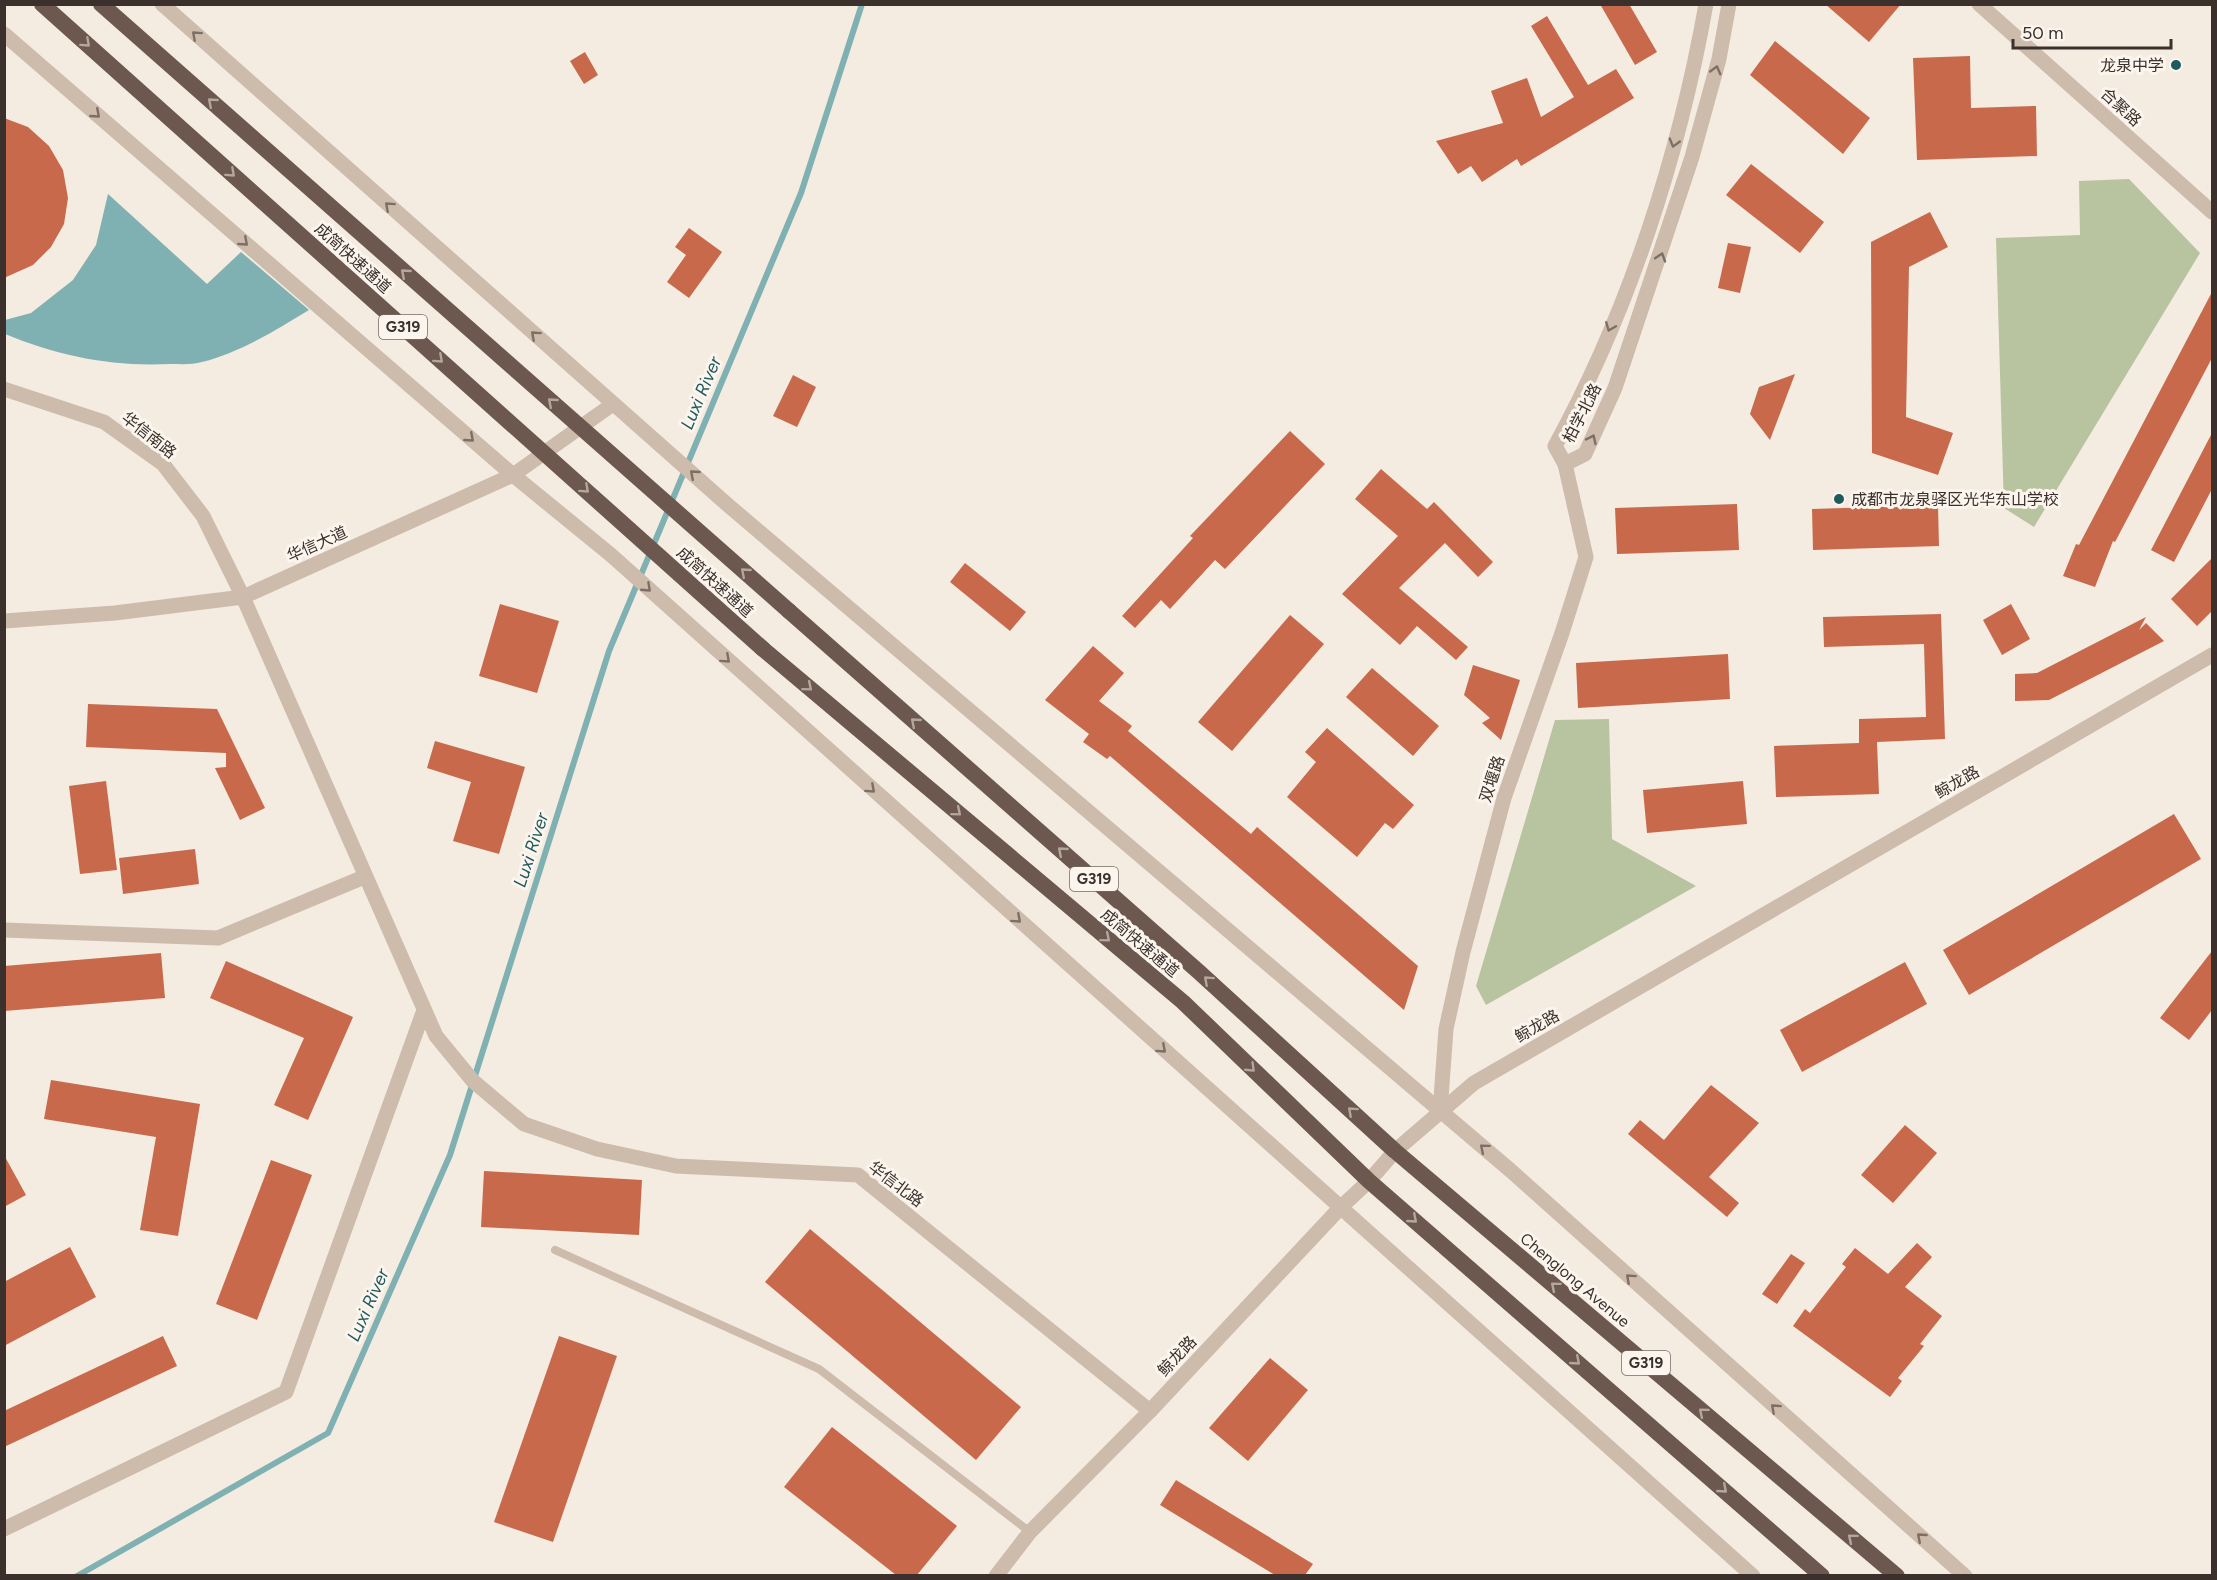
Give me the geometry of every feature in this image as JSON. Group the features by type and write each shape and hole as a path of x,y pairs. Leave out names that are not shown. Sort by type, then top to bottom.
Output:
{"highway":[{"name":"成简快速通道","path":"42,4 763,649 1183,1002 1369,1181"},
{"name":"成简快速通道","path":"101,4 1199,972 1395,1151"},
{"name":"Chenglong Avenue","path":"1395,1151 1897,1575"},
{"name":"G319","path":"1369,1181 1822,1575"}],"street":[{"path":"162,4 729,506 1510,1170 1965,1575"},
{"name":"柏学北路","path":"1706,4 1694,70 1638,257 1583,396 1555,446 1565,464 1585,454 1616,388 1692,157 1719,59 1730,4"},
{"name":"合聚路","path":"1979,4 2212,212"},
{"path":"4,34 513,475 611,555 1753,1575"},
{"name":"华信南路","path":"4,389 104,422 163,464 203,516 243,597 364,877 436,1036 473,1081 524,1124"},
{"name":"华信大道","path":"4,621 114,613 243,597 513,475 613,404"},
{"name":"双堰路","path":"1440,1112 1446,1029 1463,952 1504,798 1586,557 1565,464"},
{"name":"鲸龙路","path":"996,1575 1030,1532 1150,1411 1395,1151 1473,1083 2212,655"},
{"path":"4,930 218,938 364,877"},
{"path":"4,1529 286,1392 424,1010"},
{"name":"华信北路","path":"524,1124 597,1149 676,1166 858,1174 1150,1411"}],"lane":[{"path":"555,1250 819,1369 1030,1532"}],"green space":[{"path":"2129,179 2200,253 2034,527 2004,508 1996,238 2080,235 2079,181"},
{"path":"1609,719 1612,839 1696,886 1486,1005 1476,986 1555,720"}],"water":[{"path":"108,194 207,284 241,252 309,310 244,346 216,358 190,364 106,362 65,354 5,334 5,320 31,313 73,280 96,245"}],"building":[{"path":"1600,4 1629,4 1657,52 1635,65"},
{"path":"1825,4 1901,4 1869,42"},
{"path":"1547,16 1588,85 1616,69 1634,98 1521,166 1517,159 1482,182 1471,166 1458,174 1436,141 1503,123 1491,91 1527,78 1541,117 1574,97 1531,26"},
{"path":"1775,41 1870,118 1843,154 1750,75"},
{"path":"585,52 598,75 584,84 570,61"},
{"path":"1970,56 1971,108 2036,106 2037,156 1917,160 1913,58"},
{"path":"4,118 28,127 49,146 63,170 68,198 64,224 51,247 33,265 4,278"},
{"path":"1751,164 1824,222 1800,253 1726,195"},
{"path":"1930,212 1948,247 1909,267 1906,417 1953,433 1938,475 1872,453 1871,242"},
{"path":"689,228 722,252 689,298 667,282 686,255 675,247"},
{"path":"1728,243 1751,247 1740,293 1718,288"},
{"path":"2212,292 2212,358 2115,542 2113,541 2095,587 2063,576 2076,544 2079,545"},
{"path":"1795,374 1770,440 1750,414 1759,387"},
{"path":"793,375 816,387 797,427 773,416"},
{"path":"1290,431 1325,464 1225,569 1215,560 1170,609 1161,600 1135,628 1122,616 1193,538 1190,536"},
{"path":"2212,433 2212,489 2174,562 2151,550"},
{"path":"1381,469 1427,509 1434,502 1493,562 1478,577 1445,543 1399,588 1468,647 1456,660 1417,626 1400,645 1342,594 1398,536 1355,499"},
{"path":"1737,504 1739,550 1617,554 1615,508"},
{"path":"1938,505 1939,546 1813,550 1812,509"},
{"path":"2212,558 2212,611 2197,626 2171,599"},
{"path":"965,563 1026,612 1010,631 950,582"},
{"path":"500,604 559,621 537,693 479,676"},
{"path":"2011,604 2030,639 2002,655 1983,620"},
{"path":"1941,614 1945,739 1877,742 1879,794 1776,797 1774,746 1859,743 1859,719 1926,717 1924,644 1824,647 1823,617"},
{"path":"1290,615 1324,644 1232,751 1198,722"},
{"path":"2146,617 2139,630 2146,623 2164,641 2049,700 2015,701 2015,674 2037,673"},
{"path":"1093,646 1124,673 1099,701 1132,726 1128,731 1251,834 1257,827 1418,966 1404,1010 1110,756 1107,759 1083,742 1089,734 1045,700"},
{"path":"1728,654 1730,699 1578,708 1576,663"},
{"path":"1473,665 1520,680 1501,740 1482,723 1490,718 1464,695"},
{"path":"1372,668 1439,726 1413,756 1346,697"},
{"path":"88,704 217,709 265,808 240,820 215,768 226,767 226,753 86,747"},
{"path":"1327,728 1414,805 1393,829 1385,823 1357,857 1287,797 1316,762 1305,752"},
{"path":"435,741 525,767 499,854 453,841 471,782 427,768"},
{"path":"106,781 117,870 80,874 69,786"},
{"path":"1743,781 1747,824 1647,833 1643,790"},
{"path":"2174,814 2201,859 1969,995 1943,950"},
{"path":"195,849 199,884 123,894 119,858"},
{"path":"2212,951 2212,1010 2189,1040 2160,1018"},
{"path":"161,953 165,998 4,1011 4,966"},
{"path":"226,961 353,1017 308,1120 274,1105 304,1038 210,998"},
{"path":"1905,962 1927,1004 1802,1072 1780,1030"},
{"path":"51,1080 200,1104 178,1236 140,1230 156,1137 44,1119"},
{"path":"1711,1085 1759,1123 1709,1177 1739,1203 1727,1217 1628,1134 1640,1120 1664,1140"},
{"path":"1905,1125 1937,1153 1893,1203 1861,1175"},
{"path":"4,1155 26,1195 4,1207"},
{"path":"271,1160 312,1175 257,1320 216,1304"},
{"path":"484,1171 642,1180 639,1235 481,1227"},
{"path":"810,1229 1021,1407 976,1460 765,1282"},
{"path":"1917,1243 1932,1257 1905,1287 1942,1316 1920,1344 1924,1346 1898,1378 1902,1381 1890,1397 1793,1326 1805,1309 1810,1313 1846,1267 1842,1264 1855,1248 1888,1274"},
{"path":"70,1247 96,1297 4,1346 4,1282"},
{"path":"1791,1254 1805,1263 1777,1304 1762,1294"},
{"path":"163,1336 177,1366 4,1447 4,1411"},
{"path":"559,1336 617,1356 553,1542 494,1522"},
{"path":"1270,1358 1308,1390 1248,1461 1209,1428"},
{"path":"832,1427 957,1526 917,1575 896,1575 784,1487"},
{"path":"1176,1480 1313,1564 1305,1575 1275,1575 1160,1505"}],"waterway":[{"name":"Luxi River","path":"77,1576 328,1433 450,1155 609,651 801,193 862,4"}],"place":[{"name":"龙泉中学","path":"2176,65"},
{"name":"成都市龙泉驿区光华东山学校","path":"1839,499"}]}
